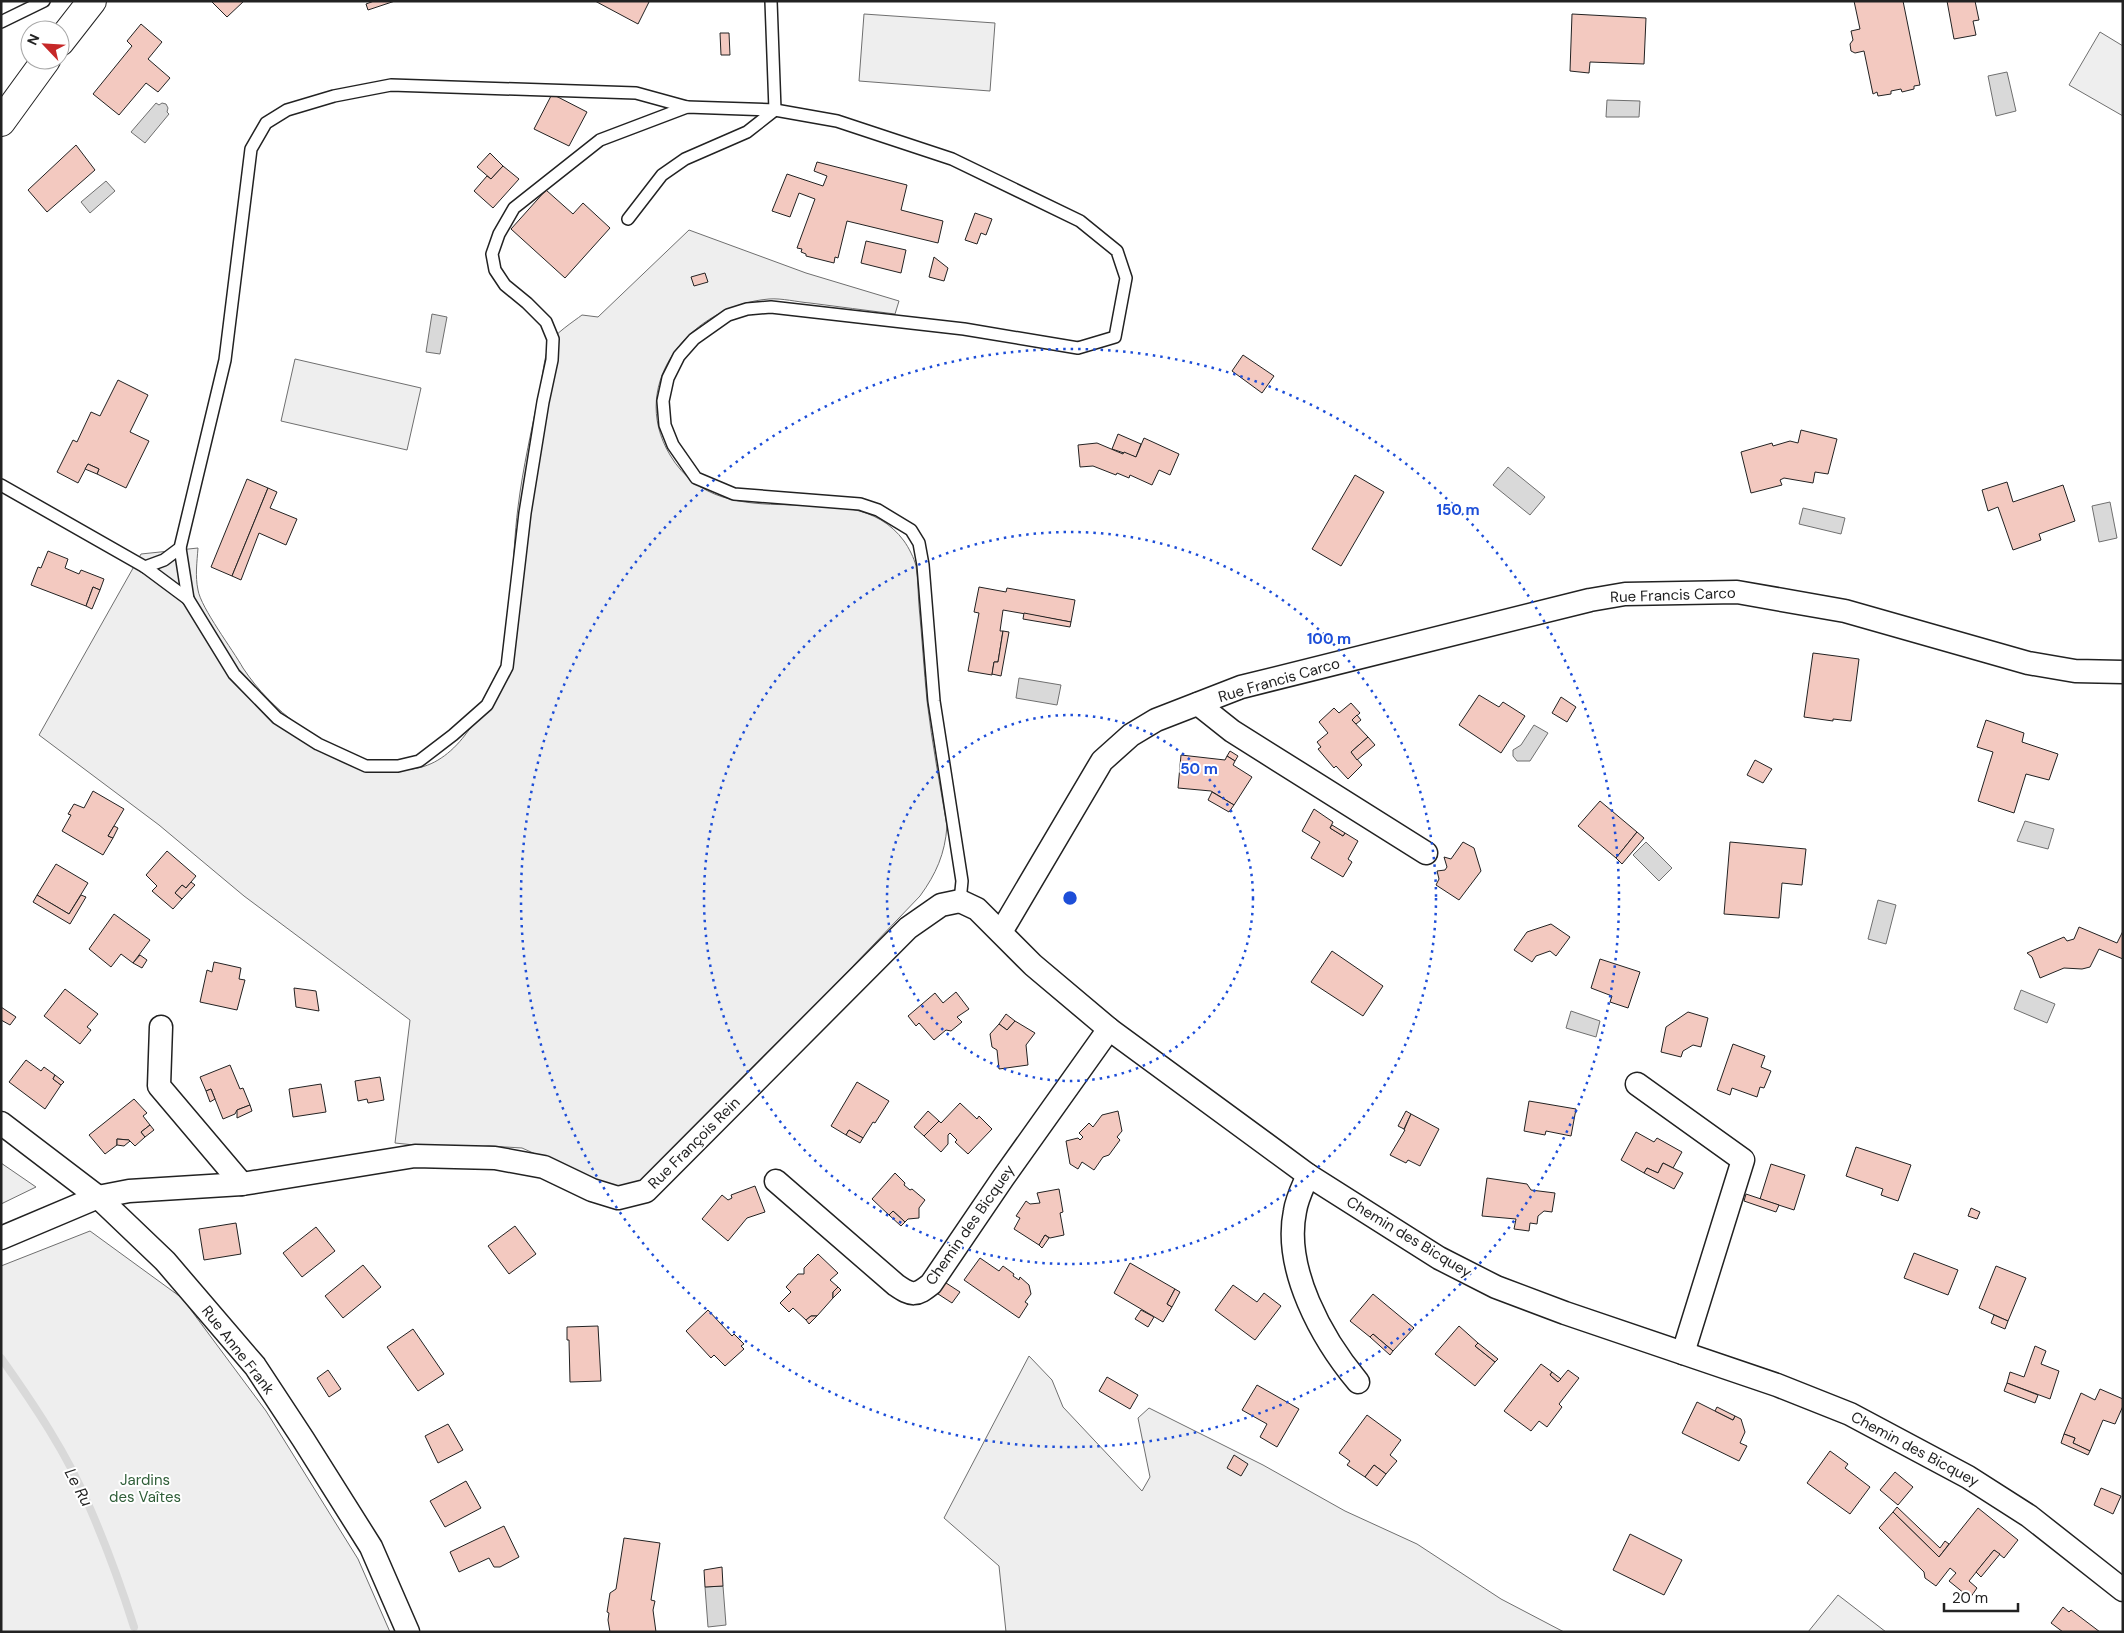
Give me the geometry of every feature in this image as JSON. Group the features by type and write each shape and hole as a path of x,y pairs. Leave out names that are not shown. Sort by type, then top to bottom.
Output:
{"street":[{"path":"70,29 92,1"},
{"path":"1,122 39,70"},
{"name":"Rue Francis Carco","path":"1001,932 1102,761 1131,735 1156,720 1241,687 1590,600 1626,594 1737,592 1845,612 2028,663 2075,671 2123,672"},
{"name":"Rue Francis Carco","path":"1198,704 1232,731 1426,853"},
{"name":"Chemin des Bicquey","path":"960,901 977,909 1034,965 1110,1029 1308,1175 1438,1258 1496,1287 1777,1385 1850,1414 1960,1472 2029,1516 2123,1590"},
{"name":"Rue François Rein","path":"1,1238 98,1197 129,1191 242,1184 416,1156 495,1158 544,1166 592,1190 618,1198 646,1191 908,928 941,905 960,901"},
{"path":"161,1027 159,1086 242,1184"},
{"name":"Chemin des Bicquey","path":"776,1181 896,1285 908,1294 920,1293 931,1284 1003,1178 1110,1029"},
{"path":"1637,1084 1744,1160 1682,1353"},
{"name":"Rue Anne Frank","path":"1,1123 98,1197 166,1261 255,1366 371,1547 408,1632"},
{"path":"1308,1175 1294,1213 1294,1242 1301,1281 1326,1338 1341,1363 1358,1382"}],"lane":[{"path":"1,22 44,1"},
{"path":"771,1 775,110"},
{"path":"188,599 180,548 225,360 251,149 266,122 287,110 334,96 391,85 636,93 687,107 775,110 837,121 952,159 1080,221 1116,251 1126,278 1115,337 1078,348 964,329 771,307 755,308 728,315 694,339 679,356 668,378 663,401 665,426 673,446 696,478 734,494 860,504 878,510 911,530 919,543 923,565 934,701 962,881 960,901"},
{"path":"1,485 145,567 188,599 234,674 277,718 318,744 366,766 398,766 419,761 453,735 487,705 507,667 525,513 543,402 552,360 553,339 546,322 505,285 495,270 492,254 499,234 514,208 600,140 687,107"},
{"path":"628,219 662,175 685,159 748,132 775,110"},
{"path":"145,567 164,560 180,548"}],"green space":[{"path":"864,14 995,23 990,91 859,81"},
{"path":"2100,32 2123,46 2123,116 2069,85"},
{"path":"689,230 806,273 899,301 895,314 774,299 741,304 716,316 693,331 675,352 662,375 656,400 659,427 670,455 694,482 722,497 754,503 852,509 881,520 904,541 916,566 927,701 947,826 939,863 931,880 920,896 632,1197 522,1148 489,1146 452,1149 395,1143 410,1020 244,896 159,825 39,735 141,554 198,548 196,569 200,598 243,668 268,699 282,712 298,725 331,746 349,755 387,768 404,770 420,767 434,762 448,753 471,728 492,692 497,682 505,652 520,492 545,360 550,343 559,332 582,315 598,317"},
{"path":"295,359 421,388 407,450 281,421"},
{"path":"1,1163 36,1187 1,1204"},
{"name":"Jardins des Vaîtes","path":"90,1231 182,1298 266,1411 358,1559 390,1632 1,1632 1,1266"},
{"path":"1029,1356 1052,1380 1063,1407 1142,1491 1150,1477 1138,1418 1149,1408 1263,1465 1345,1511 1417,1544 1501,1599 1564,1632 1006,1632 999,1566 944,1518"},
{"path":"1838,1595 1886,1632 1808,1632"}],"shaded area":[{"path":"2007,72 2016,111 1996,116 1988,76"},
{"path":"1607,100 1640,101 1639,117 1606,117"},
{"path":"156,103 159,105 162,103 166,104 169,114 145,143 131,132"},
{"path":"106,181 115,191 90,213 81,202"},
{"path":"432,314 447,317 440,354 426,352"},
{"path":"1508,467 1545,497 1530,515 1493,485"},
{"path":"2110,502 2117,538 2099,542 2092,506"},
{"path":"1803,508 1845,518 1841,534 1799,524"},
{"path":"1019,678 1061,685 1057,705 1016,698"},
{"path":"1534,725 1548,733 1530,761 1517,761 1513,756 1513,750 1521,745"},
{"path":"2025,821 2054,829 2048,849 2017,841"},
{"path":"1646,842 1672,868 1659,881 1633,855"},
{"path":"1878,900 1896,905 1886,944 1868,939"},
{"path":"2021,990 2055,1004 2047,1023 2014,1009"},
{"path":"1571,1011 1600,1021 1596,1037 1566,1028"},
{"path":"723,1586 726,1625 708,1627 705,1587"}],"building":[{"path":"211,1 244,1 227,17"},
{"path":"374,1 395,1 368,10 366,4"},
{"path":"595,1 647,1 649,2 638,24"},
{"path":"1854,1 1903,1 1920,85 1914,86 1914,89 1902,92 1901,89 1891,91 1891,94 1878,96 1877,92 1873,94 1864,51 1855,53 1851,51 1850,44 1853,40 1851,31 1860,29"},
{"path":"1947,1 1975,1 1979,20 1973,21 1976,35 1954,39"},
{"path":"1572,14 1646,18 1644,64 1590,62 1589,73 1570,71"},
{"path":"141,24 162,42 148,59 170,78 158,92 146,83 119,115 93,94 132,46 127,41"},
{"path":"720,33 729,33 730,55 721,55"},
{"path":"552,94 587,112 569,146 534,129"},
{"path":"76,145 95,170 47,212 28,190"},
{"path":"490,153 503,166 491,179 477,167"},
{"path":"817,162 907,185 901,210 943,221 938,243 847,221 838,258 835,257 834,263 806,256 806,254 801,252 802,249 797,248 815,199 799,193 790,217 772,211 787,174 823,186 827,176 814,171"},
{"path":"503,166 519,179 493,208 474,191 487,176 491,179"},
{"path":"546,190 573,214 583,203 610,228 565,278 511,229"},
{"path":"975,213 992,219 986,235 981,233 977,244 965,240"},
{"path":"866,241 906,250 901,273 861,263"},
{"path":"934,257 948,268 944,281 929,277"},
{"path":"705,273 708,282 694,286 691,277"},
{"path":"1243,355 1274,376 1262,393 1232,371"},
{"path":"118,380 148,395 130,432 149,441 126,488 97,474 99,469 88,464 78,483 57,472 73,440 77,442 91,412 100,416"},
{"path":"1801,430 1837,439 1828,474 1815,472 1813,483 1784,478 1780,480 1782,485 1751,493 1741,452 1772,443 1773,446 1790,441 1798,443"},
{"path":"1118,434 1141,444 1136,457 1112,449"},
{"path":"1144,438 1179,454 1170,475 1159,470 1152,485 1130,475 1129,478 1093,466 1080,467 1078,445 1097,443 1123,454 1124,452 1136,457"},
{"path":"88,464 99,469 97,474 85,469"},
{"path":"1355,475 1384,492 1341,566 1312,549"},
{"path":"247,479 268,488 232,576 211,567"},
{"path":"2007,482 2013,502 2063,485 2075,521 2039,534 2041,540 2013,550 1998,507 1988,511 1982,490"},
{"path":"268,488 277,492 270,508 297,519 286,545 259,533 241,580 232,576"},
{"path":"48,551 68,559 65,568 79,574 81,570 104,579 100,590 93,587 86,606 31,585 38,567 41,568"},
{"path":"93,587 100,590 92,609 86,606"},
{"path":"979,587 1006,592 1007,588 1075,600 1071,622 1003,610 1000,631 1003,631 998,662 994,662 992,675 968,671 979,613 974,612"},
{"path":"1024,613 1071,622 1070,627 1023,619"},
{"path":"1003,631 1009,632 1001,676 992,674 994,662 998,662"},
{"path":"1813,653 1859,659 1851,721 1833,719 1833,721 1804,717"},
{"path":"1479,695 1499,707 1503,702 1525,716 1501,753 1459,725"},
{"path":"1561,697 1576,707 1567,722 1552,713"},
{"path":"1351,703 1360,713 1352,720 1368,737 1351,752 1362,765 1348,779 1336,766 1334,768 1318,749 1321,747 1317,742 1328,733 1319,722 1334,708 1339,713"},
{"path":"1357,715 1361,720 1356,724 1352,720"},
{"path":"1986,720 2024,733 2022,742 2058,754 2049,780 2026,774 2014,813 1978,801 1993,752 1977,747"},
{"path":"1368,737 1375,745 1357,760 1351,752"},
{"path":"1230,751 1238,756 1235,761 1227,756"},
{"path":"1181,755 1225,760 1227,756 1235,761 1233,765 1252,777 1234,805 1211,791 1178,788"},
{"path":"1755,760 1772,769 1763,783 1747,775"},
{"path":"93,791 124,809 108,836 113,838 103,855 62,831 71,815 68,814 74,804 84,808"},
{"path":"1212,792 1234,805 1229,812 1208,800"},
{"path":"1600,801 1637,832 1616,858 1578,826"},
{"path":"1314,809 1333,822 1330,828 1343,836 1345,833 1358,841 1348,859 1352,862 1343,877 1311,858 1320,842 1302,831"},
{"path":"1332,825 1345,833 1343,836 1330,828"},
{"path":"114,826 118,828 113,838 108,836"},
{"path":"1637,832 1644,838 1622,864 1616,858"},
{"path":"1463,842 1474,848 1481,871 1459,900 1436,885 1439,879 1437,871 1445,870 1447,867 1444,857 1451,859"},
{"path":"1730,842 1806,849 1802,885 1782,883 1779,918 1724,914"},
{"path":"167,851 196,876 186,888 182,885 175,893 182,899 173,909 152,891 157,886 146,875"},
{"path":"56,864 88,883 69,914 37,895"},
{"path":"191,882 195,885 182,899 175,893 182,885 186,888"},
{"path":"37,895 69,914 81,895 86,897 70,924 33,902"},
{"path":"114,914 150,940 133,963 121,954 111,967 89,949"},
{"path":"1551,924 1570,937 1556,956 1550,951 1536,956 1532,962 1514,950 1527,932"},
{"path":"2079,927 2117,943 2123,931 2123,959 2099,949 2090,967 2082,969 2064,968 2040,978 2032,957 2027,953 2064,937 2067,941 2074,939"},
{"path":"1332,951 1383,986 1363,1016 1311,982"},
{"path":"140,955 147,960 142,968 133,963"},
{"path":"1600,959 1640,972 1628,1008 1610,1002 1612,996 1591,988"},
{"path":"214,962 241,968 239,979 245,980 237,1010 200,1002 207,970 212,972"},
{"path":"294,988 316,991 319,1011 296,1007"},
{"path":"65,989 98,1014 87,1027 91,1030 80,1044 44,1016"},
{"path":"956,992 969,1009 957,1017 962,1022 951,1031 946,1030 934,1040 919,1023 916,1026 908,1016 935,993 943,1003"},
{"path":"1,1007 16,1017 10,1025 1,1020"},
{"path":"1688,1012 1708,1018 1701,1047 1693,1045 1683,1051 1681,1057 1661,1052 1666,1027"},
{"path":"1006,1014 1015,1021 1007,1030 999,1024"},
{"path":"1015,1021 1035,1033 1026,1045 1028,1065 999,1069 997,1050 992,1047 990,1034 999,1024 1007,1030"},
{"path":"1733,1044 1765,1056 1761,1067 1771,1071 1764,1088 1760,1087 1757,1097 1732,1088 1730,1095 1717,1090"},
{"path":"26,1060 41,1071 44,1067 55,1075 53,1079 61,1085 45,1109 9,1082"},
{"path":"230,1065 240,1089 243,1088 250,1105 237,1110 235,1114 223,1119 211,1089 206,1091 200,1077"},
{"path":"55,1075 64,1082 61,1085 53,1079"},
{"path":"380,1077 384,1100 368,1103 367,1099 358,1101 355,1081"},
{"path":"857,1082 889,1101 863,1138 849,1130 846,1135 831,1126"},
{"path":"321,1084 326,1112 293,1117 289,1089"},
{"path":"211,1089 215,1099 210,1102 206,1091"},
{"path":"134,1099 147,1113 143,1116 150,1125 141,1132 145,1137 135,1146 129,1140 117,1139 117,1145 105,1154 89,1135"},
{"path":"1529,1101 1576,1109 1571,1136 1546,1131 1545,1135 1524,1131"},
{"path":"960,1103 977,1119 979,1116 992,1129 968,1154 955,1142 957,1140 950,1133 948,1135 948,1144 941,1152 924,1136 939,1121 941,1123"},
{"path":"250,1105 252,1111 237,1118 237,1110"},
{"path":"928,1111 939,1121 924,1136 914,1127"},
{"path":"1118,1111 1122,1131 1117,1137 1120,1140 1109,1155 1103,1157 1094,1170 1082,1162 1078,1169 1070,1164 1066,1141 1078,1138 1080,1140 1083,1137 1079,1133 1089,1123 1093,1127 1102,1115"},
{"path":"1406,1111 1411,1114 1404,1129 1398,1126"},
{"path":"1411,1114 1439,1129 1420,1166 1408,1160 1406,1163 1390,1155 1405,1130"},
{"path":"150,1125 154,1130 145,1137 141,1132"},
{"path":"849,1130 863,1138 860,1143 846,1135"},
{"path":"1636,1132 1654,1142 1657,1138 1682,1152 1673,1168 1663,1163 1658,1173 1647,1168 1644,1173 1621,1160"},
{"path":"117,1139 130,1141 124,1146 117,1145"},
{"path":"1856,1147 1911,1165 1898,1201 1881,1195 1883,1189 1846,1176"},
{"path":"1663,1163 1683,1173 1674,1189 1644,1173 1647,1168 1658,1173"},
{"path":"1771,1164 1805,1175 1794,1210 1760,1199"},
{"path":"895,1173 905,1183 904,1185 925,1200 919,1208 919,1218 908,1219 905,1222 893,1211 889,1215 872,1199"},
{"path":"1487,1178 1527,1184 1531,1190 1555,1193 1552,1212 1544,1211 1538,1216 1537,1224 1530,1223 1529,1231 1514,1229 1516,1219 1482,1216"},
{"path":"755,1186 765,1212 747,1218 728,1241 702,1219 722,1195 728,1200 732,1198 731,1195"},
{"path":"1059,1189 1063,1212 1060,1213 1064,1235 1050,1238 1045,1235 1039,1245 1014,1229 1020,1218 1016,1216 1026,1201 1030,1204 1040,1203 1037,1193"},
{"path":"1746,1194 1779,1205 1776,1212 1744,1201"},
{"path":"1971,1208 1980,1212 1977,1219 1968,1216"},
{"path":"893,1211 905,1222 901,1226 889,1215"},
{"path":"236,1223 241,1254 204,1260 199,1229"},
{"path":"515,1226 536,1254 509,1274 488,1246"},
{"path":"316,1227 335,1251 302,1277 283,1253"},
{"path":"1045,1235 1049,1238 1042,1248 1039,1245"},
{"path":"1914,1253 1958,1270 1948,1295 1904,1278"},
{"path":"818,1254 838,1273 830,1280 838,1287 833,1292 833,1298 817,1316 811,1316 806,1320 793,1308 789,1312 780,1303 791,1292 786,1287 798,1274 804,1274 804,1268"},
{"path":"980,1258 999,1271 1003,1266 1014,1274 1013,1276 1019,1280 1020,1277 1029,1285 1031,1294 1025,1302 1028,1304 1019,1318 964,1280"},
{"path":"1130,1263 1175,1289 1167,1304 1172,1307 1163,1322 1114,1293"},
{"path":"363,1265 381,1287 343,1318 325,1296"},
{"path":"1996,1266 2026,1278 2008,1321 1979,1308"},
{"path":"943,1281 960,1292 952,1303 935,1292"},
{"path":"1233,1285 1257,1302 1264,1293 1281,1306 1255,1340 1215,1310"},
{"path":"838,1287 841,1290 833,1298 833,1292"},
{"path":"1175,1289 1180,1292 1172,1307 1167,1304"},
{"path":"1373,1294 1414,1328 1393,1351 1373,1334 1370,1337 1350,1321"},
{"path":"708,1310 732,1336 734,1334 744,1344 741,1346 744,1349 725,1366 714,1355 711,1358 686,1331"},
{"path":"1141,1310 1154,1317 1148,1327 1135,1319"},
{"path":"1994,1315 2008,1321 2005,1329 1991,1323"},
{"path":"811,1316 817,1316 809,1324 806,1320"},
{"path":"598,1326 601,1381 570,1382 567,1327"},
{"path":"1459,1326 1478,1343 1475,1346 1495,1362 1475,1386 1435,1354"},
{"path":"413,1329 444,1374 418,1391 387,1347"},
{"path":"1373,1334 1393,1351 1390,1355 1370,1337"},
{"path":"1478,1343 1498,1359 1495,1362 1475,1346"},
{"path":"2035,1346 2046,1351 2041,1364 2059,1371 2050,1399 2007,1383 2010,1372 2024,1377"},
{"path":"1541,1364 1552,1372 1550,1375 1558,1382 1568,1370 1579,1378 1559,1404 1562,1407 1547,1427 1539,1421 1531,1431 1504,1411"},
{"path":"328,1370 341,1389 329,1397 317,1378"},
{"path":"1552,1372 1561,1379 1558,1382 1550,1375"},
{"path":"1107,1377 1138,1395 1130,1409 1099,1391"},
{"path":"2007,1383 2038,1395 2035,1403 2004,1391"},
{"path":"1257,1385 1299,1409 1277,1447 1260,1437 1267,1424 1242,1410"},
{"path":"2100,1389 2123,1399 2123,1406 2115,1424 2103,1420 2090,1451 2073,1443 2075,1438 2064,1434 2081,1393 2095,1400"},
{"path":"1697,1402 1733,1420 1735,1416 1741,1419 1745,1432 1740,1443 1747,1446 1739,1461 1682,1433"},
{"path":"1717,1407 1735,1416 1733,1420 1715,1411"},
{"path":"1367,1415 1401,1440 1390,1455 1397,1461 1386,1474 1374,1465 1365,1477 1347,1465 1350,1461 1339,1453"},
{"path":"448,1424 463,1450 438,1463 425,1436"},
{"path":"2064,1434 2075,1438 2073,1443 2090,1451 2088,1455 2061,1443"},
{"path":"1830,1451 1848,1464 1845,1468 1870,1487 1850,1514 1807,1483"},
{"path":"1234,1455 1248,1464 1241,1476 1227,1468"},
{"path":"1374,1465 1386,1474 1377,1486 1365,1477"},
{"path":"1895,1472 1913,1487 1898,1505 1880,1490"},
{"path":"466,1481 481,1508 445,1527 430,1501"},
{"path":"2101,1488 2121,1496 2113,1514 2094,1505"},
{"path":"1897,1507 1940,1548 1945,1541 1949,1544 1939,1557 1893,1512"},
{"path":"1978,1508 2018,1540 2004,1558 1994,1550 1969,1581 1977,1588 1970,1598 1949,1581 1956,1573 1950,1568 1936,1586 1925,1578 1924,1572 1879,1528 1893,1512 1939,1557"},
{"path":"504,1526 519,1557 500,1567 494,1567 489,1558 459,1572 450,1552"},
{"path":"1630,1534 1682,1560 1664,1595 1613,1570"},
{"path":"624,1538 660,1543 651,1600 655,1601 653,1610 656,1632 610,1632 609,1613 607,1612 610,1593 616,1589"},
{"path":"1994,1550 2000,1554 1981,1577 1976,1572"},
{"path":"722,1567 723,1586 705,1587 704,1570"},
{"path":"2063,1607 2069,1612 2071,1610 2100,1632 2063,1632 2051,1623"}],"waterway":[{"name":"Le Ru","path":"1,1358 49,1430 81,1487 119,1581 134,1627"}]}
